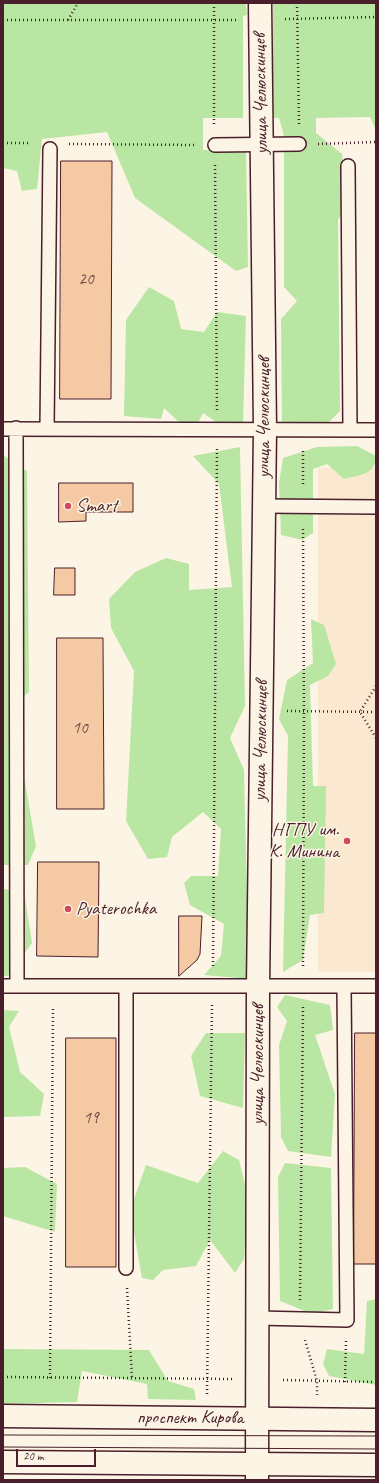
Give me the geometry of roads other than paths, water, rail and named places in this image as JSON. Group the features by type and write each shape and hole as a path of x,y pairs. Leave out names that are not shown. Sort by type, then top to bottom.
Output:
{"street":[{"name":"улица Челюскинцев","path":"257,1472 258,987 265,430 260,3"},
{"name":"проспект Кирова","path":"3,1416 376,1420"},
{"path":"3,1462 257,1472 376,1465"}],"lane":[{"path":"215,145 299,144"},
{"path":"47,428 50,149"},
{"path":"348,166 350,430"},
{"path":"16,428 17,986"},
{"path":"3,429 376,430"},
{"path":"264,506 376,507"},
{"path":"3,986 376,986"},
{"path":"126,986 126,1268"},
{"path":"257,1318 346,1320 344,987"}],"tram line":[{"path":"3,1435 376,1436"},
{"path":"3,1447 376,1449"}],"place":[{"name":"Smart","path":"68,506"},
{"name":"НГПУ им. К. Минина","path":"347,841"},
{"name":"Pyaterochka","path":"68,909"}]}
